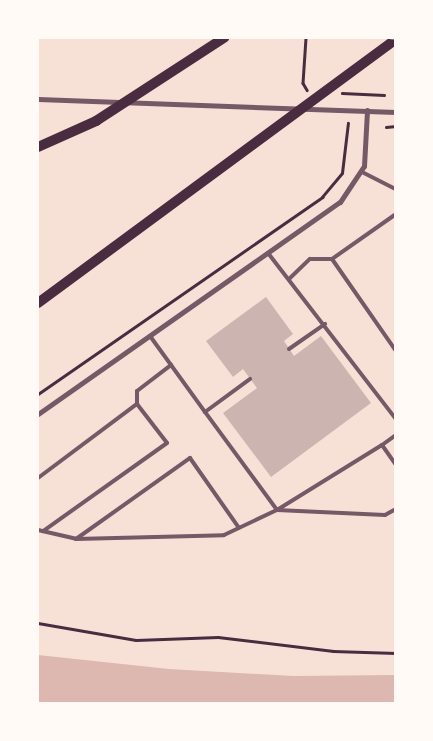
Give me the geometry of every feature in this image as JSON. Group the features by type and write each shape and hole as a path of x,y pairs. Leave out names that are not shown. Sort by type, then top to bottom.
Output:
{"main road":[{"path":"38,147 96,121 224,38"},
{"path":"38,303 396,39"}],"street":[{"path":"38,99 396,112"},
{"path":"38,414 340,202 362,172 367,151 367,110"}],"lane":[{"path":"362,172 396,189"},
{"path":"289,279 310,259 332,259 396,214"},
{"path":"268,253 325,324 396,419"},
{"path":"332,259 396,351"},
{"path":"290,349 325,324"},
{"path":"150,336 277,510"},
{"path":"43,531 167,443 137,404 137,391 171,365"},
{"path":"205,412 250,379"},
{"path":"38,478 137,404"},
{"path":"38,530 76,539 224,535 277,510 396,435"},
{"path":"382,445 396,465"},
{"path":"76,539 190,458 239,528"},
{"path":"277,510 385,515 396,509"}],"path":[{"path":"306,38 304,83 308,91 317,92"},
{"path":"335,93 384,95"},
{"path":"38,394 322,197 342,173 348,123"},
{"path":"386,127 396,126"},
{"path":"38,623 136,640 218,637 333,651 396,653"}],"shaded area":[{"path":"38,655 169,669 293,676 395,675 395,703 38,703"}],"building":[{"path":"266,297 293,334 284,341 294,356 321,336 371,403 271,477 223,413 257,388 243,369 233,377 206,341"}]}
